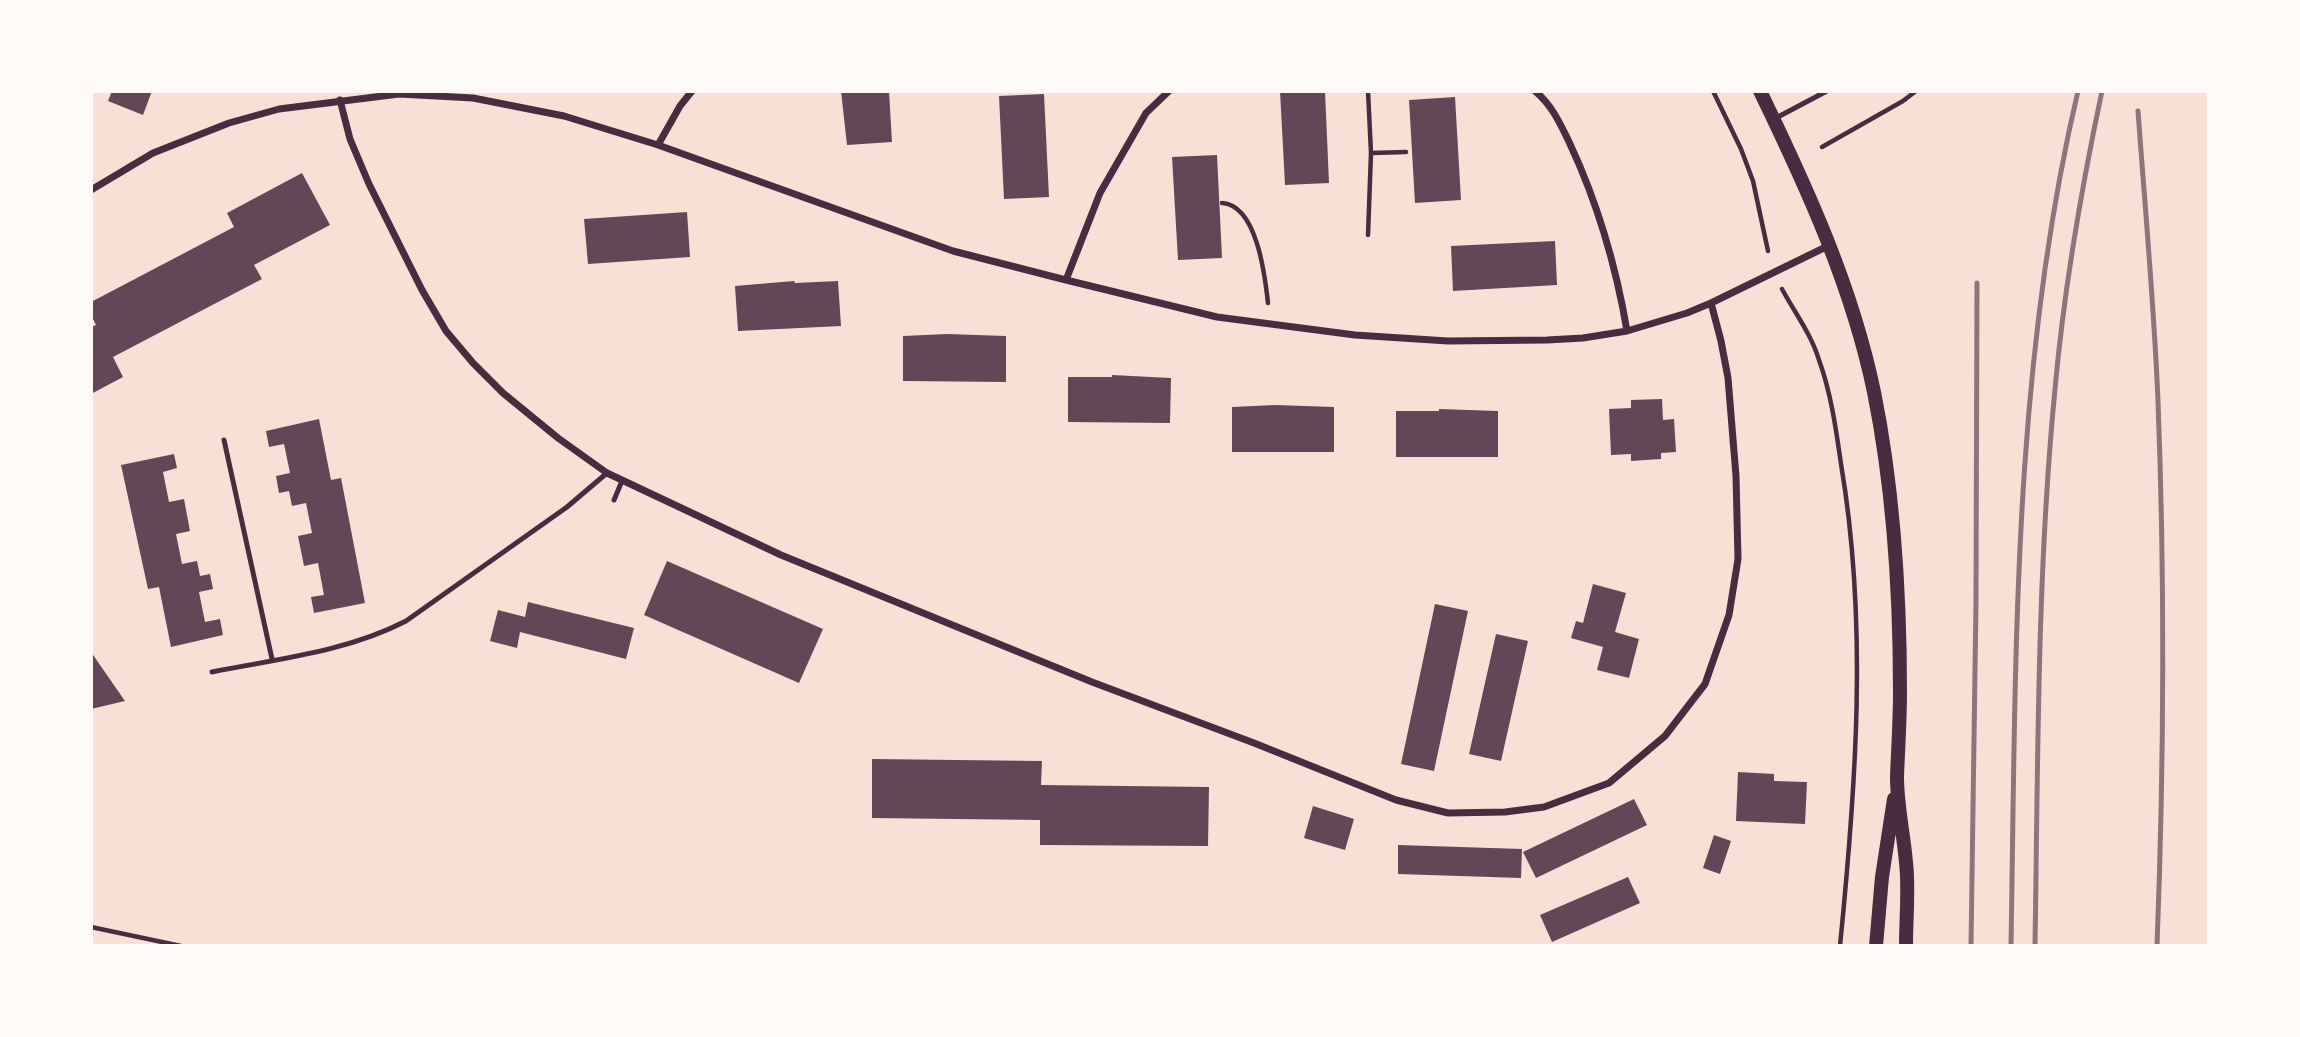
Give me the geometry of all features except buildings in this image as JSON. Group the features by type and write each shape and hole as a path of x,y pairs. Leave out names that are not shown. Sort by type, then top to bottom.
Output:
{"main road":[{"path":"1760,91 1795,160 1830,244 1874,391 1890,495 1899,618 1897,780 1907,876 1906,946"},
{"path":"1876,946 1882,877 1897,780"}],"street":[{"path":"658,145 680,106 692,91"},
{"path":"1066,281 1100,193 1146,113 1169,91"},
{"path":"1535,91 1544,98 1558,118 1590,190 1615,267 1627,331"},
{"path":"91,190 153,153 229,122 279,108 399,94 473,98 564,116 658,145 953,251 1066,281 1217,317 1355,335 1448,341 1583,338 1627,331 1711,303 1830,244"},
{"path":"340,100 350,139 369,184 422,290 446,331 503,393 558,438 607,473 781,555 1092,682 1396,800 1448,813 1506,812 1544,807 1609,783 1665,736 1705,684 1729,615 1738,558 1736,476 1728,379 1711,303"}],"lane":[{"path":"1774,119 1827,91"},
{"path":"224,440 272,660"},
{"path":"212,672 357,642 406,621 567,507 607,473"},
{"path":"614,500 622,481"}],"path":[{"path":"1368,91 1371,153 1368,235"},
{"path":"1713,91 1753,181 1765,244"},
{"path":"1822,147 1916,91"},
{"path":"1371,153 1406,152"},
{"path":"1222,204 1231,204 1240,209 1257,244 1265,277 1270,324"},
{"path":"1783,291 1804,326 1819,359 1829,397 1848,505 1853,561 1857,623 1855,773 1840,946"},
{"path":"91,927 181,946"}],"railway":[{"path":"2011,946 2017,624 2029,409 2040,302 2056,196 2078,91"},
{"path":"2035,946 2039,667 2049,458 2068,277 2102,91"},
{"path":"2138,111 2154,328 2162,537 2163,674 2157,946"},
{"path":"1971,946 1977,283"}]}
